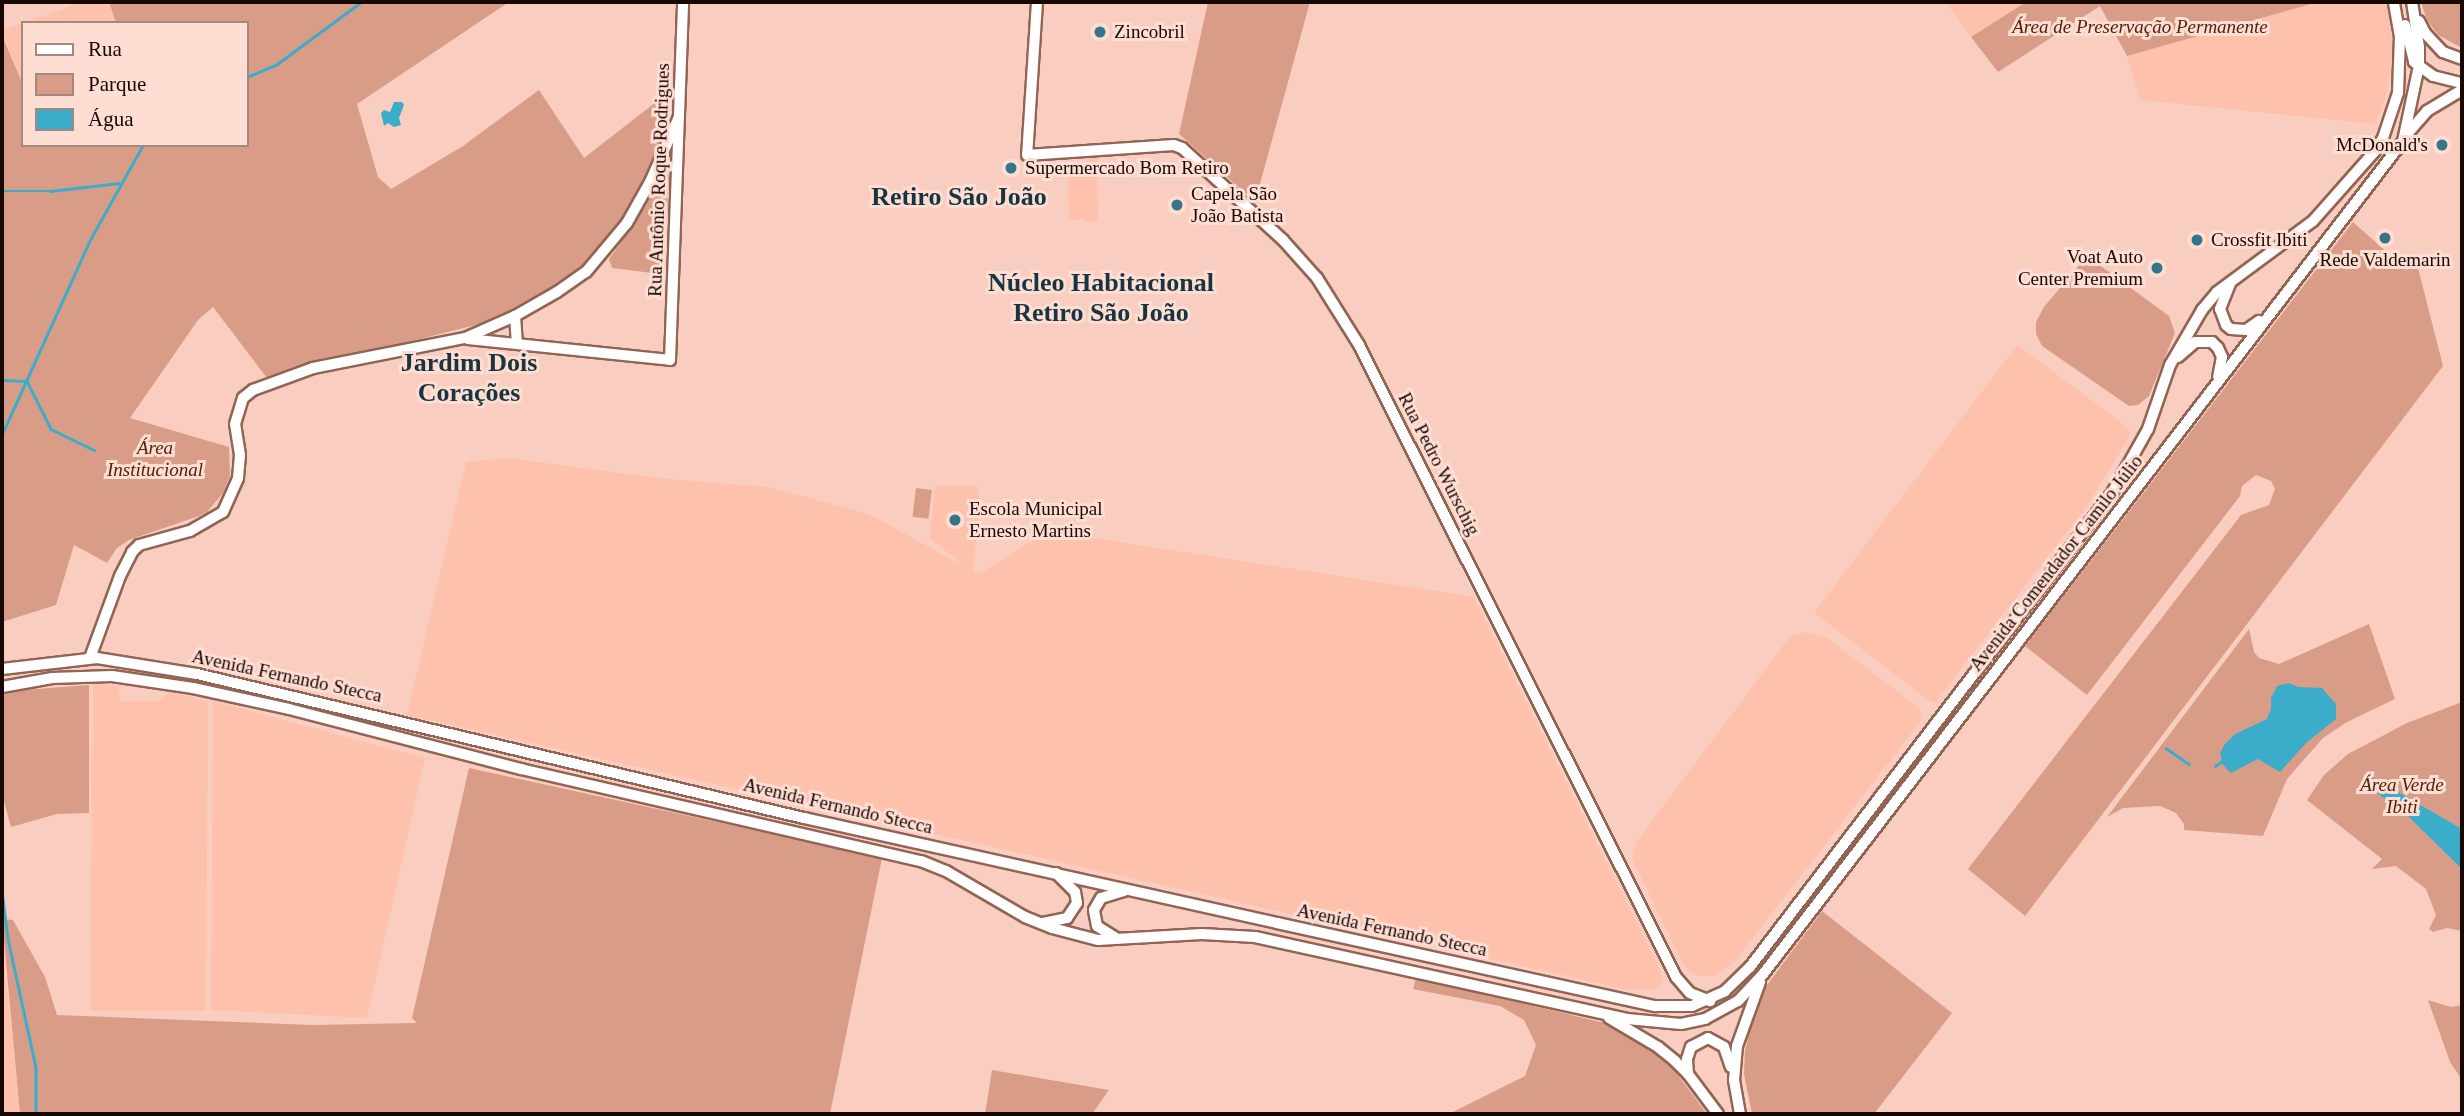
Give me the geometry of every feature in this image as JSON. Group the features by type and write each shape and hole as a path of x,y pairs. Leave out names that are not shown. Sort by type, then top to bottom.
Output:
{"main road":[{"name":"Rua Antônio Roque Rodrigues","path":"517,343 670,360 683,2"},
{"name":"Rua Pedro Wurschig","path":"1037,2 1027,155 1174,145 1182,148 1283,240 1317,278 1359,345 1676,977 1690,993 1710,1000"},
{"path":"2396,2 2410,54 2419,66 2433,76 2462,83"},
{"name":"Avenida Comendador Camilo Júlio","path":"1667,1008 1692,1006 1710,1000 1736,982 1750,967 2112,493 2148,429 2170,365 2203,310 2232,281 2313,221 2383,138 2398,93 2401,59 2396,2"},
{"path":"2412,2 2425,33 2443,52 2462,60"},
{"name":"Avenida Comendador Camilo Júlio","path":"1597,1012 1654,1023 1681,1024 1720,1013 1738,1001 1764,973 2404,138 2419,66 2412,2"},
{"path":"2404,138 2427,111 2462,90"},
{"path":"112,676 103,672 90,658 120,576 132,551 139,545 190,531 223,512 238,478 240,455 235,424 243,398 253,390 313,368 465,338 515,316 586,272 627,223 658,166 679,117"},
{"path":"658,166 677,171"},
{"path":"2232,281 2220,309 2226,324 2237,330 2253,326 2287,290"},
{"path":"465,338 517,343 515,316"},
{"path":"2170,365 2189,346 2206,340 2220,351 2217,383"},
{"name":"Avenida Fernando Stecca","path":"2,669 90,658 197,674 369,712 804,818 1667,1008"},
{"name":"Avenida Fernando Stecca","path":"2,687 52,678 112,676 194,688 548,775 921,861 1040,923 1098,940 1121,941 1202,934 1255,937 1597,1012"},
{"path":"335,722 364,724 369,712"},
{"path":"1040,923 1067,918 1077,903 1075,892 1056,873"},
{"path":"1121,941 1100,929 1094,910 1096,903 1107,895 1134,891"},
{"path":"1734,1080 1737,1046 1744,1021 1764,973"},
{"path":"1667,1008 1678,993 1676,977"},
{"path":"1597,1012 1658,1047 1688,1074 1718,1114"},
{"path":"1688,1074 1687,1059 1691,1046 1708,1038 1724,1046 1740,1114"}],"shaded area":[{"path":"82,2 109,2 115,21 29,21"},
{"path":"1946,2 2026,2 1971,37"},
{"path":"2318,2 2387,2 2394,59 2386,96 2375,124 2140,100 2127,56"},
{"path":"21,24 21,80 2,30"},
{"path":"1097,156 1098,220 1085,223 1085,219 1069,220 1068,170 1088,168 1089,157"},
{"path":"2017,345 2125,425 2130,431 2129,437 2089,503 1934,704 1814,613"},
{"path":"508,458 658,478 768,487 869,514 967,568 930,538 935,486 977,486 980,502 973,571 979,574 1049,531 1474,597 1660,969 1663,983 1656,990 1624,989 407,715 466,462"},
{"path":"1807,632 1827,638 1918,707 1923,718 1735,961 1715,976 1693,975 1684,966 1632,858 1637,841 1791,635"},
{"path":"93,684 119,686 120,701 159,701 168,692 208,701 206,1011 90,1011"},
{"path":"213,701 425,758 367,1018 211,1010"},
{"path":"2,943 20,1114 2,1114"}],"green space":[{"name":"Área Institucional","path":"109,2 509,2 357,104 378,177 391,189 463,146 539,90 584,158 656,102 666,121 660,150 625,220 574,275 539,298 491,321 267,378 213,307 198,320 130,418 229,447 230,476 223,493 207,512 199,516 129,540 117,548 107,563 74,545 56,605 2,622 2,35 21,80 21,147 248,147 248,21 115,21"},
{"path":"1208,2 1310,2 1255,202 1179,134"},
{"name":"Área de Preservação Permanente","path":"2026,2 2318,2 2127,56 2100,6 1998,72 1971,37"},
{"path":"2421,2 2462,2 2462,48 2438,35 2427,20"},
{"path":"661,172 666,172 669,176 664,271 660,274 612,268 609,259 636,221"},
{"path":"2353,222 2407,270 2416,260 2443,366 2025,916 1968,869 2241,515 2269,505 2275,489 2271,481 2256,475 2242,486 2240,496 2087,695 2025,646"},
{"path":"2087,256 2169,316 2175,333 2149,396 2138,405 2129,406 2042,346 2036,334 2036,322 2044,307"},
{"path":"916,488 932,490 928,519 912,517"},
{"path":"2369,624 2395,699 2347,722 2323,738 2287,779 2263,836 2184,830 2184,824 2176,813 2160,806 2123,808 2107,817 2249,629 2254,652 2259,658 2279,664"},
{"path":"89,685 89,813 57,814 11,827 2,794 2,695 23,690"},
{"name":"Área Verde Ibiti","path":"2462,702 2462,931 2447,928 2433,932 2429,929 2436,915 2426,889 2396,866 2372,869 2382,859 2307,800 2324,775 2348,754 2407,723"},
{"path":"469,768 882,858 830,1114 20,1114 2,919 13,920 45,977 57,1015 313,1025 417,1023 412,1018"},
{"path":"1822,911 1952,1013 1874,1114 1752,1114 1744,1074 1745,1051 1756,1005 1767,985"},
{"path":"1416,978 1609,1024 1642,1042 1669,1063 1707,1114 1449,1114 1525,1076 1536,1045 1524,1020 1500,1006 1413,989"},
{"path":"2428,1000 2451,1007 2462,1005 2462,1080 2450,1062"},
{"path":"992,1070 1109,1090 1092,1114 985,1114"}],"water":[{"path":"394,102 402,102 404,105 399,118 401,125 394,127 388,123 384,126 381,113 384,110 390,112"},
{"path":"2289,683 2298,687 2322,688 2336,704 2336,719 2306,743 2280,772 2258,759 2231,773 2223,765 2220,753 2225,744 2235,734 2267,719 2271,698 2277,686"},
{"path":"2372,777 2462,829 2462,869 2408,816 2369,787 2366,780"}],"waterway":[{"path":"248,77 277,64 361,2"},
{"path":"2,434 91,238 142,147"},
{"path":"2,191 50,191 120,183"},
{"path":"2,380 27,381 51,429 94,450"},
{"path":"2166,748 2189,764"},
{"path":"2215,766 2224,760"},
{"path":"2,891 8,939 36,1067 36,1114"}],"place":[{"name":"Zincobril","path":"1100,32"},
{"name":"McDonald's","path":"2442,145"},
{"name":"Supermercado Bom Retiro","path":"1011,168"},
{"name":"Capela São João Batista","path":"1177,205"},
{"name":"Rede Valdemarin","path":"2385,238"},
{"name":"Crossfit Ibiti","path":"2197,240"},
{"name":"Voat Auto Center Premium","path":"2157,268"},
{"name":"Escola Municipal Ernesto Martins","path":"955,520"}],"district":[{"name":"Retiro São João","path":"959,197"},
{"name":"Núcleo Habitacional Retiro São João","path":"1101,298"},
{"name":"Jardim Dois Corações","path":"469,378"}]}
